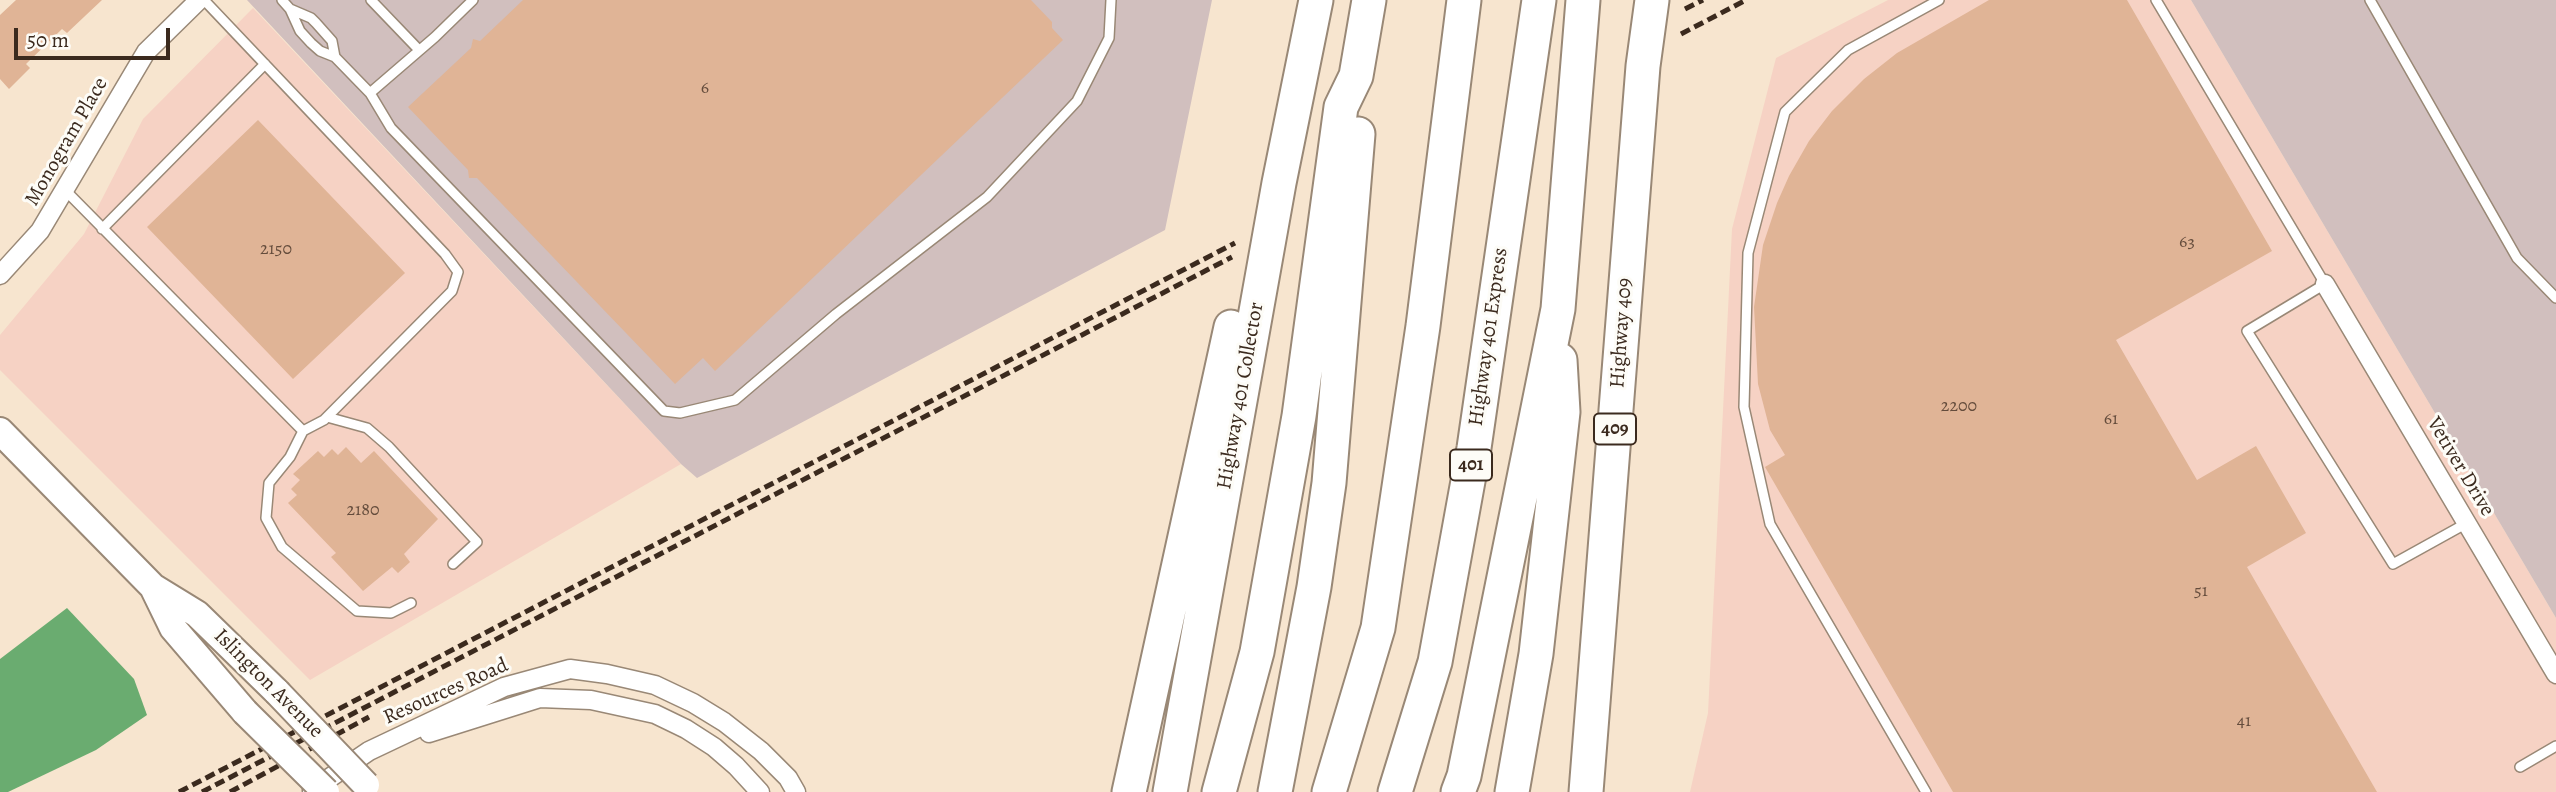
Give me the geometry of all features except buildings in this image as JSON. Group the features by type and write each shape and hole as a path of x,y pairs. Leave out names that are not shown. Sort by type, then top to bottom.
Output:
{"highway":[{"name":"Highway 401 Collector","path":"1170,792 1265,257 1316,0"},
{"path":"1219,792 1257,652 1299,416 1341,107 1356,76 1369,0"},
{"path":"1329,792 1378,628 1423,326 1464,0"},
{"name":"Highway 401 Express","path":"1395,792 1435,662 1474,448 1539,0"},
{"name":"401","path":"1458,792 1464,776 1558,309 1583,0"},
{"name":"Highway 409","path":"1586,792 1643,66 1652,0"},
{"path":"1275,792 1314,587 1329,483 1360,107 1356,76"},
{"path":"1129,792 1237,302 1265,257"},
{"path":"1512,792 1536,654 1563,412 1558,309"}],"main road":[{"name":"Islington Avenue","path":"0,431 153,587 197,614 370,789"},
{"name":"Islington Avenue","path":"153,587 173,628 245,712 326,792"}],"street":[{"name":"Monogram Place","path":"0,275 40,231 146,52 199,0"},
{"name":"Vetiver Drive","path":"2325,284 2556,674"},
{"name":"Resources Road","path":"309,792 369,751 504,687 570,669 655,685 693,703 724,722 761,751 788,779 796,792"},
{"name":"Resources Road","path":"369,751 540,698 591,700 656,714 686,729 729,760 760,792"}],"lane":[{"path":"204,0 445,254 458,272 452,291 327,417 303,430 290,457 269,483 266,518 282,547 357,611 391,613 411,603"},
{"path":"282,0 290,9 300,31 311,43 320,51 335,57 370,93 391,128 664,411 680,413 735,400 836,314 987,197 1077,101 1108,38 1111,0"},
{"path":"371,0 419,50"},
{"path":"370,93 474,0"},
{"path":"1926,792 1770,524 1744,407 1748,253 1784,112 1848,50 1939,0"},
{"path":"2157,0 2325,284 2247,331 2393,565 2467,523"},
{"path":"2370,0 2516,258 2556,298"},
{"path":"290,9 316,23 332,41 335,57"},
{"path":"102,229 265,64"},
{"path":"65,190 303,430"},
{"path":"327,417 367,428 477,542 453,564"},
{"path":"2520,767 2556,746"}],"shaded area":[{"path":"247,0 1212,0 1165,230 697,478"},
{"path":"1888,0 2191,0 2556,618 2556,792 1690,792 1708,713 1732,229 1776,58"},
{"path":"2191,0 2556,0 2556,618"},
{"path":"253,8 681,464 310,680 0,370 0,335 84,234 143,119"}],"green space":[{"path":"67,608 134,679 147,715 96,750 8,792 0,792 0,659"}],"railway":[{"path":"1685,9 1703,0"},
{"path":"1681,34 1746,0"},
{"path":"179,792 1235,243"},
{"path":"202,792 1232,257"},
{"path":"230,792 369,717"}]}
